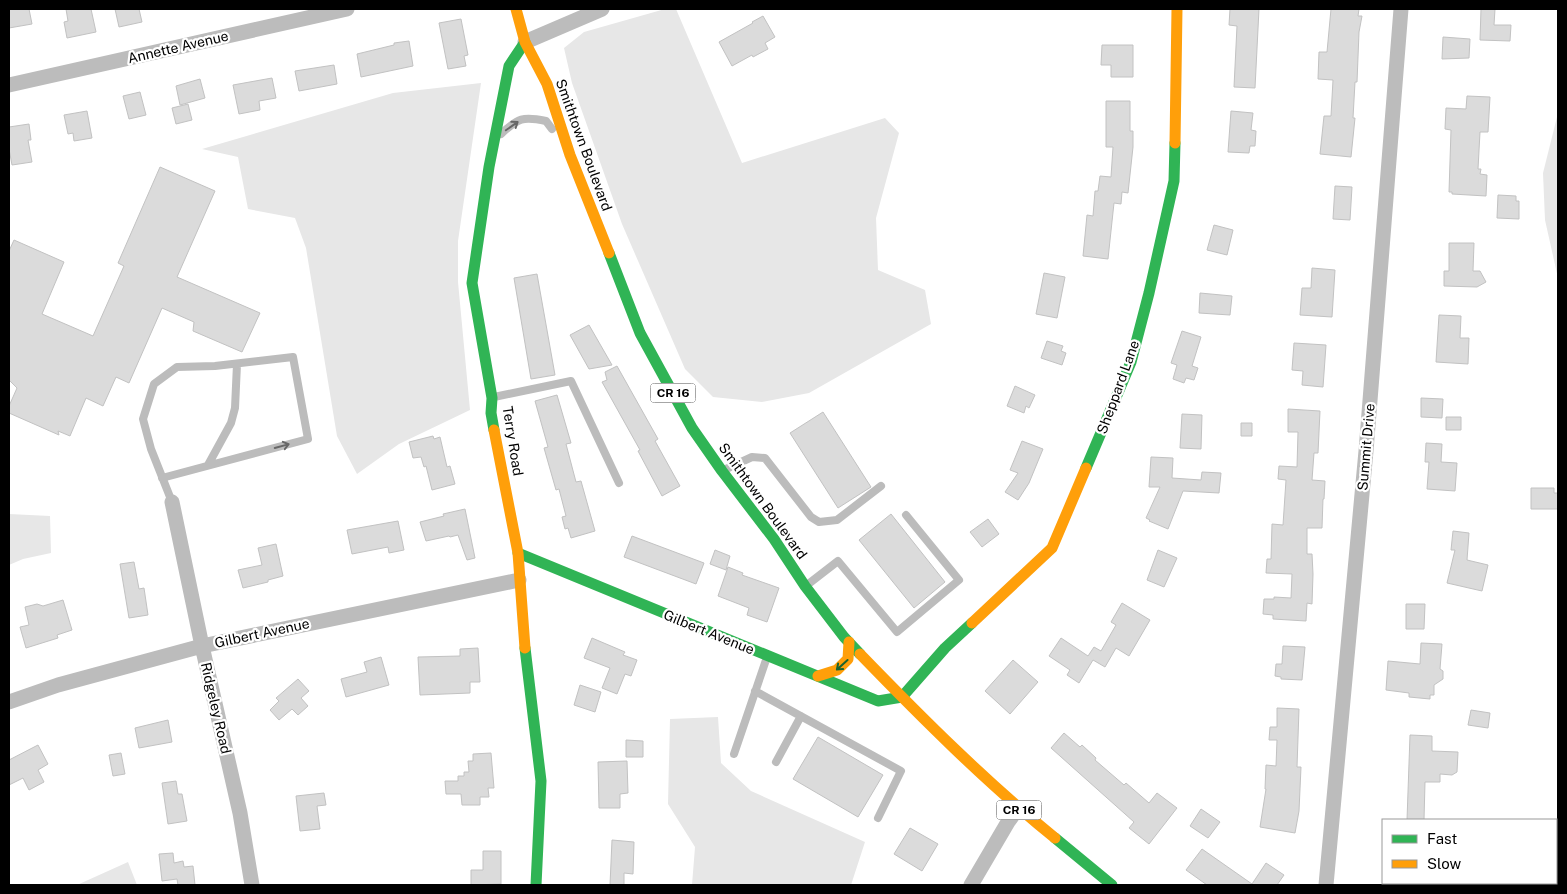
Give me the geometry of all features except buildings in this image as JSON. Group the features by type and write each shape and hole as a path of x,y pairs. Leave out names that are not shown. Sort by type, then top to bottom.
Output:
{"street":[{"name":"Annette Avenue","path":"9,85 285,16 347,9"},
{"name":"CR 16","path":"516,9 525,42"},
{"path":"525,42 579,13 602,9"},
{"name":"Sheppard Lane","path":"902,697 945,648 1052,548 1131,362 1174,182 1177,9"},
{"name":"Summit Drive","path":"1326,885 1366,441 1401,9"},
{"name":"Smithtown Boulevard","path":"525,42 546,84 570,155 640,333 692,428 774,539 805,586 849,642 902,697 1018,808 1112,885"},
{"name":"Terry Road","path":"525,42 508,66 489,167 472,283 492,398 491,413 518,553 523,629 541,781 536,885"},
{"name":"Ridgeley Road","path":"172,502 240,813 252,885"},
{"name":"Gilbert Avenue","path":"518,553 878,701 902,697"},
{"name":"Gilbert Avenue","path":"9,702 58,685 202,646 519,580"},
{"path":"818,676 837,670 848,659 849,642"},
{"path":"972,885 1018,808"}],"lane":[{"path":"489,167 501,134 514,122 530,117 546,121 570,155"},
{"path":"162,478 308,439 293,358 216,366 177,367 154,384 143,419 151,449 162,478 172,502"},
{"path":"208,465 231,423 235,408 237,364"},
{"path":"492,398 571,381 619,483"},
{"path":"722,471 752,456 765,458 811,517 819,522 838,520 881,486"},
{"path":"805,586 838,562 897,632 960,580 906,515"},
{"path":"734,754 768,655"},
{"path":"756,690 901,771 878,818"},
{"path":"776,762 801,716"}],"shaded area":[{"path":"665,9 676,9 742,163 885,118 899,133 876,218 878,270 925,290 931,324 809,393 762,402 713,397 685,369 622,224 572,83 564,48 584,32"},
{"path":"481,83 458,241 458,282 470,410 399,444 357,474 337,436 306,248 295,218 248,209 238,157 202,149 393,93"},
{"path":"1558,113 1558,278 1545,220 1543,173"},
{"path":"9,514 50,516 51,553 23,559 9,565"},
{"path":"718,717 721,763 751,791 865,842 851,885 692,885 695,847 668,804 670,719"},
{"path":"128,862 137,885 77,885"}],"traffic: fast":[{"path":"494,430 491,413 492,398 472,283 489,167 509,66 525,42"},
{"path":"1086,468 1131,362 1149,293 1174,181 1175,143"},
{"path":"609,253 640,333 692,428 774,539 805,586 844,637 860,654"},
{"path":"518,553 878,701 902,697 945,648 972,623"},
{"path":"525,648 541,781 536,885"},
{"path":"1055,838 1112,885"}],"traffic: slow":[{"path":"516,9 525,42 547,84 570,155 609,253"},
{"path":"1175,143 1177,9"},
{"path":"494,430 518,553 525,648"},
{"path":"972,623 1052,548 1086,468"},
{"path":"818,676 837,670 848,659 849,642"},
{"path":"860,654 955,749 1004,795 1055,838"}]}
